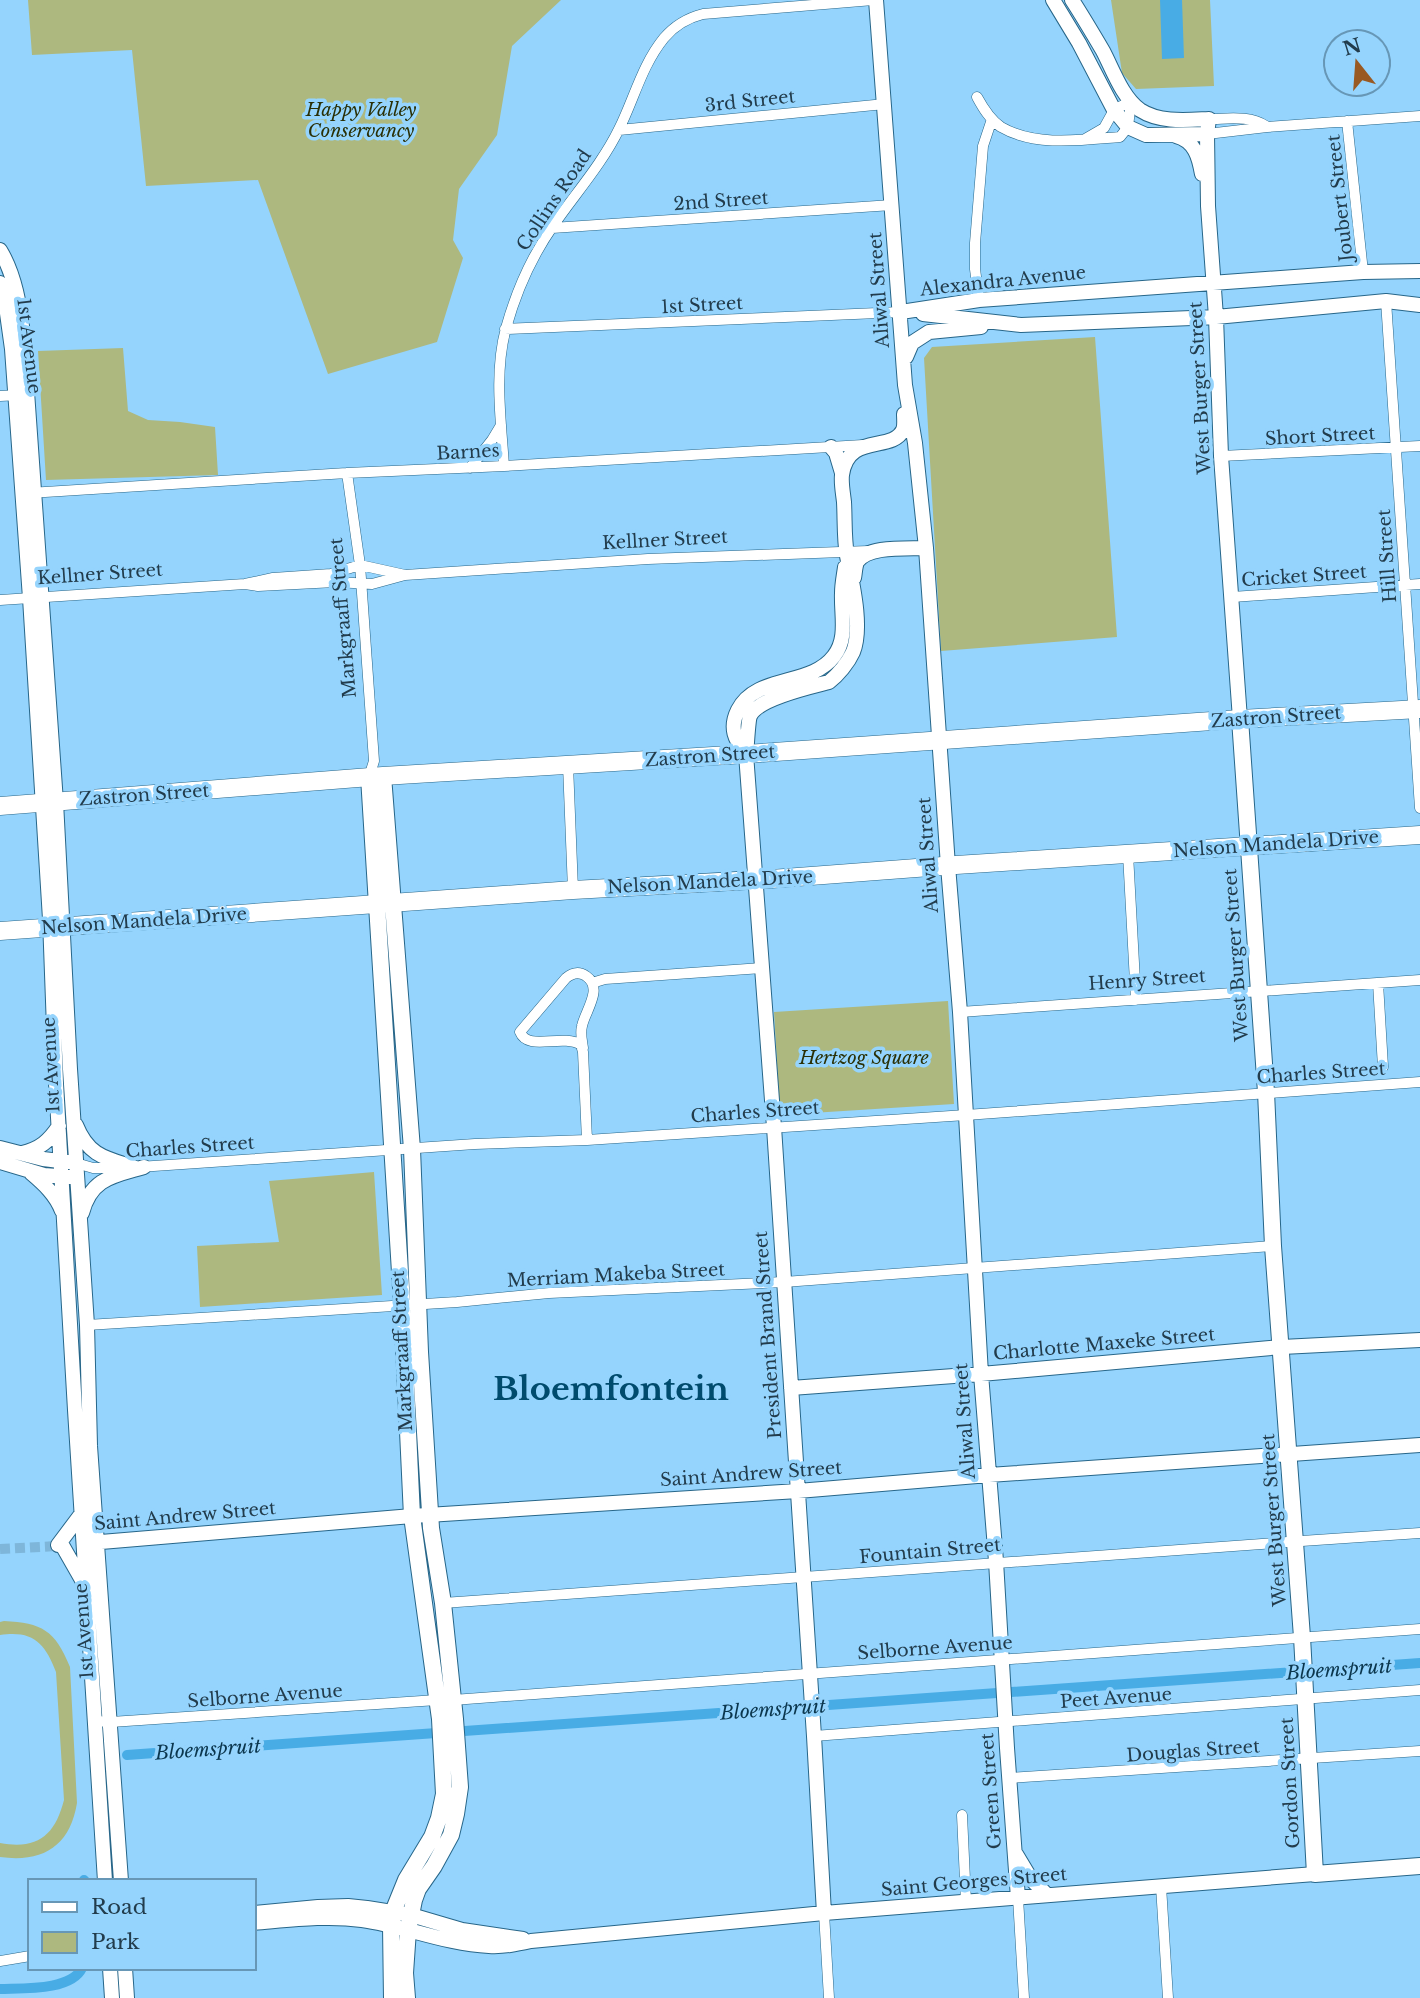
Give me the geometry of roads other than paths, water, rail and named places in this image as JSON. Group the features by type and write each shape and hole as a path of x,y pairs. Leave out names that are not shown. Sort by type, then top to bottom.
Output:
{"highway":[{"name":"Zastron Street","path":"0,806 375,772 568,765 1416,709"},
{"name":"Nelson Mandela Drive","path":"0,931 573,890 1420,835"}],"main road":[{"name":"West Burger Street","path":"1240,719 1304,1694"},
{"name":"Markgraaff Street","path":"375,772 384,903 392,1150 412,1516 426,1612 445,1700"},
{"name":"Markgraaff Street","path":"384,903 412,1149 430,1516 443,1604 445,1700 451,1759 459,1795 450,1835 418,1889 409,1922 405,1973 407,1998"},
{"path":"426,1612 443,1604"},
{"name":"Gordon Street","path":"1304,1694 1315,1874"},
{"name":"Markgraaff Street","path":"393,1919 400,1894 432,1837 439,1818 451,1759"},
{"name":"Saint Georges Street","path":"1315,1874 1420,1866"},
{"path":"392,1998 393,1919"}],"street":[{"name":"Collins Road","path":"505,466 499,365 505,330 515,300 532,261 552,228 619,130 656,48 671,29 691,17 704,14 874,0"},
{"name":"Aliwal Street","path":"874,0 885,104 905,385 915,443 926,548 947,866 960,1012 974,1267 1005,1715"},
{"path":"1053,0 1114,110 1128,127 1146,135 1208,127 1267,127 1420,116"},
{"path":"1072,0 1131,101 1140,110 1159,118 1208,127"},
{"path":"977,97 1000,127 1032,138 1082,141 1120,137 1128,127 1131,101"},
{"path":"1082,141 1104,128 1114,110 1131,101"},
{"name":"3rd Street","path":"619,130 885,104"},
{"path":"979,300 975,243 983,146 992,119"},
{"name":"Joubert Street","path":"1347,121 1363,272"},
{"name":"West Burger Street","path":"1208,127 1208,206 1240,719"},
{"path":"1167,134 1182,138 1195,149 1208,206"},
{"name":"2nd Street","path":"552,228 892,205"},
{"name":"1st Avenue","path":"0,250 5,299 22,394 57,927 73,1117 64,1219 82,1513 91,1543 111,1722 121,1879"},
{"name":"Alexandra Avenue","path":"901,312 979,300 1363,272 1420,271"},
{"name":"Alexandra Avenue","path":"901,312 1021,325 1216,317 1386,301 1420,305"},
{"name":"Hill Street","path":"1386,301 1416,709 1420,808"},
{"name":"1st Street","path":"505,330 901,312"},
{"path":"904,363 912,343 929,332 1021,325"},
{"path":"842,474 848,458 858,449 867,444 890,440 904,429 905,385"},
{"path":"0,396 22,394"},
{"path":"470,468 501,424"},
{"name":"Barnes","path":"28,493 915,443"},
{"name":"Short Street","path":"1222,456 1420,446"},
{"path":"746,754 749,719 755,709 776,699 829,682 848,661 853,651 853,589 846,551 842,474 840,461 831,447"},
{"name":"Markgraaff Street","path":"347,473 360,565 375,772"},
{"name":"Kellner Street","path":"245,584 361,584 405,575 648,559 926,548"},
{"path":"853,589 856,565 859,560 876,550"},
{"path":"746,754 734,738 734,717 742,702 761,689 822,667 833,658 840,646 846,551"},
{"name":"Kellner Street","path":"0,600 245,584 272,578 331,574 360,565 405,575"},
{"name":"Cricket Street","path":"1232,597 1420,584"},
{"name":"President Brand Street","path":"746,754 811,1679 829,1998"},
{"path":"568,765 573,890"},
{"path":"1128,853 1136,1000"},
{"name":"1st Avenue","path":"57,927 59,1126 80,1221 86,1325 91,1543 87,1588 105,1879"},
{"path":"592,983 605,979 762,968"},
{"path":"583,1048 577,1042 566,1040 531,1042 523,1038 520,1032 570,974 582,973 589,978 594,988 582,1027 583,1048 587,1140"},
{"name":"Henry Street","path":"960,1012 1420,980"},
{"path":"1378,983 1383,1067"},
{"name":"Charles Street","path":"69,1169 138,1167 475,1144 587,1140 1420,1082"},
{"path":"73,1117 83,1140 94,1152 102,1157 138,1167"},
{"path":"19,1153 39,1147 52,1137 59,1126"},
{"path":"0,1147 69,1169"},
{"path":"0,1162 27,1170 69,1169"},
{"path":"80,1221 89,1193 96,1185 138,1167"},
{"path":"27,1170 42,1182 55,1198 64,1219"},
{"name":"Merriam Makeba Street","path":"86,1325 457,1302 549,1293 784,1282 1273,1246"},
{"name":"Charlotte Maxeke Street","path":"791,1388 1282,1347 1420,1340"},
{"name":"Saint Andrew Street","path":"91,1543 412,1516 798,1491 1420,1445"},
{"path":"59,1545 82,1513"},
{"name":"Fountain Street","path":"443,1604 1420,1533"},
{"path":"59,1545 91,1543"},
{"path":"59,1545 87,1588"},
{"name":"Selborne Avenue","path":"95,1721 811,1679 1302,1643 1420,1629"},
{"name":"Peet Avenue","path":"814,1736 1005,1715 1304,1694 1420,1690"},
{"name":"Green Street","path":"1005,1715 1024,1998"},
{"name":"Douglas Street","path":"1009,1778 1420,1751"},
{"path":"962,1815 966,1902"},
{"path":"1014,1850 1031,1879 1047,1895"},
{"name":"Saint Georges Street","path":"256,1913 348,1906 393,1919 531,1941 824,1913 1315,1874"},
{"path":"1161,1886 1168,1998"},
{"name":"Saint Georges Street","path":"256,1923 314,1918 393,1919"},
{"path":"0,1961 28,1954"},
{"path":"110,1970 112,1998"},
{"path":"125,1970 127,1998"}],"water":[{"path":"1160,0 1182,0 1184,58 1162,59"}],"waterway":[{"name":"Bloemspruit","path":"127,1755 1420,1663"},
{"name":"Bloemspruit","path":"0,1989 45,1987 68,1981 80,1970"}],"tunnel":[{"path":"0,1549 57,1546"}],"district":[{"name":"Bloemfontein","path":"611,1389"}],"park label":[{"name":"Happy Valley Conservancy","path":"361,120"},
{"name":"Hertzog Square","path":"864,1058"}]}
